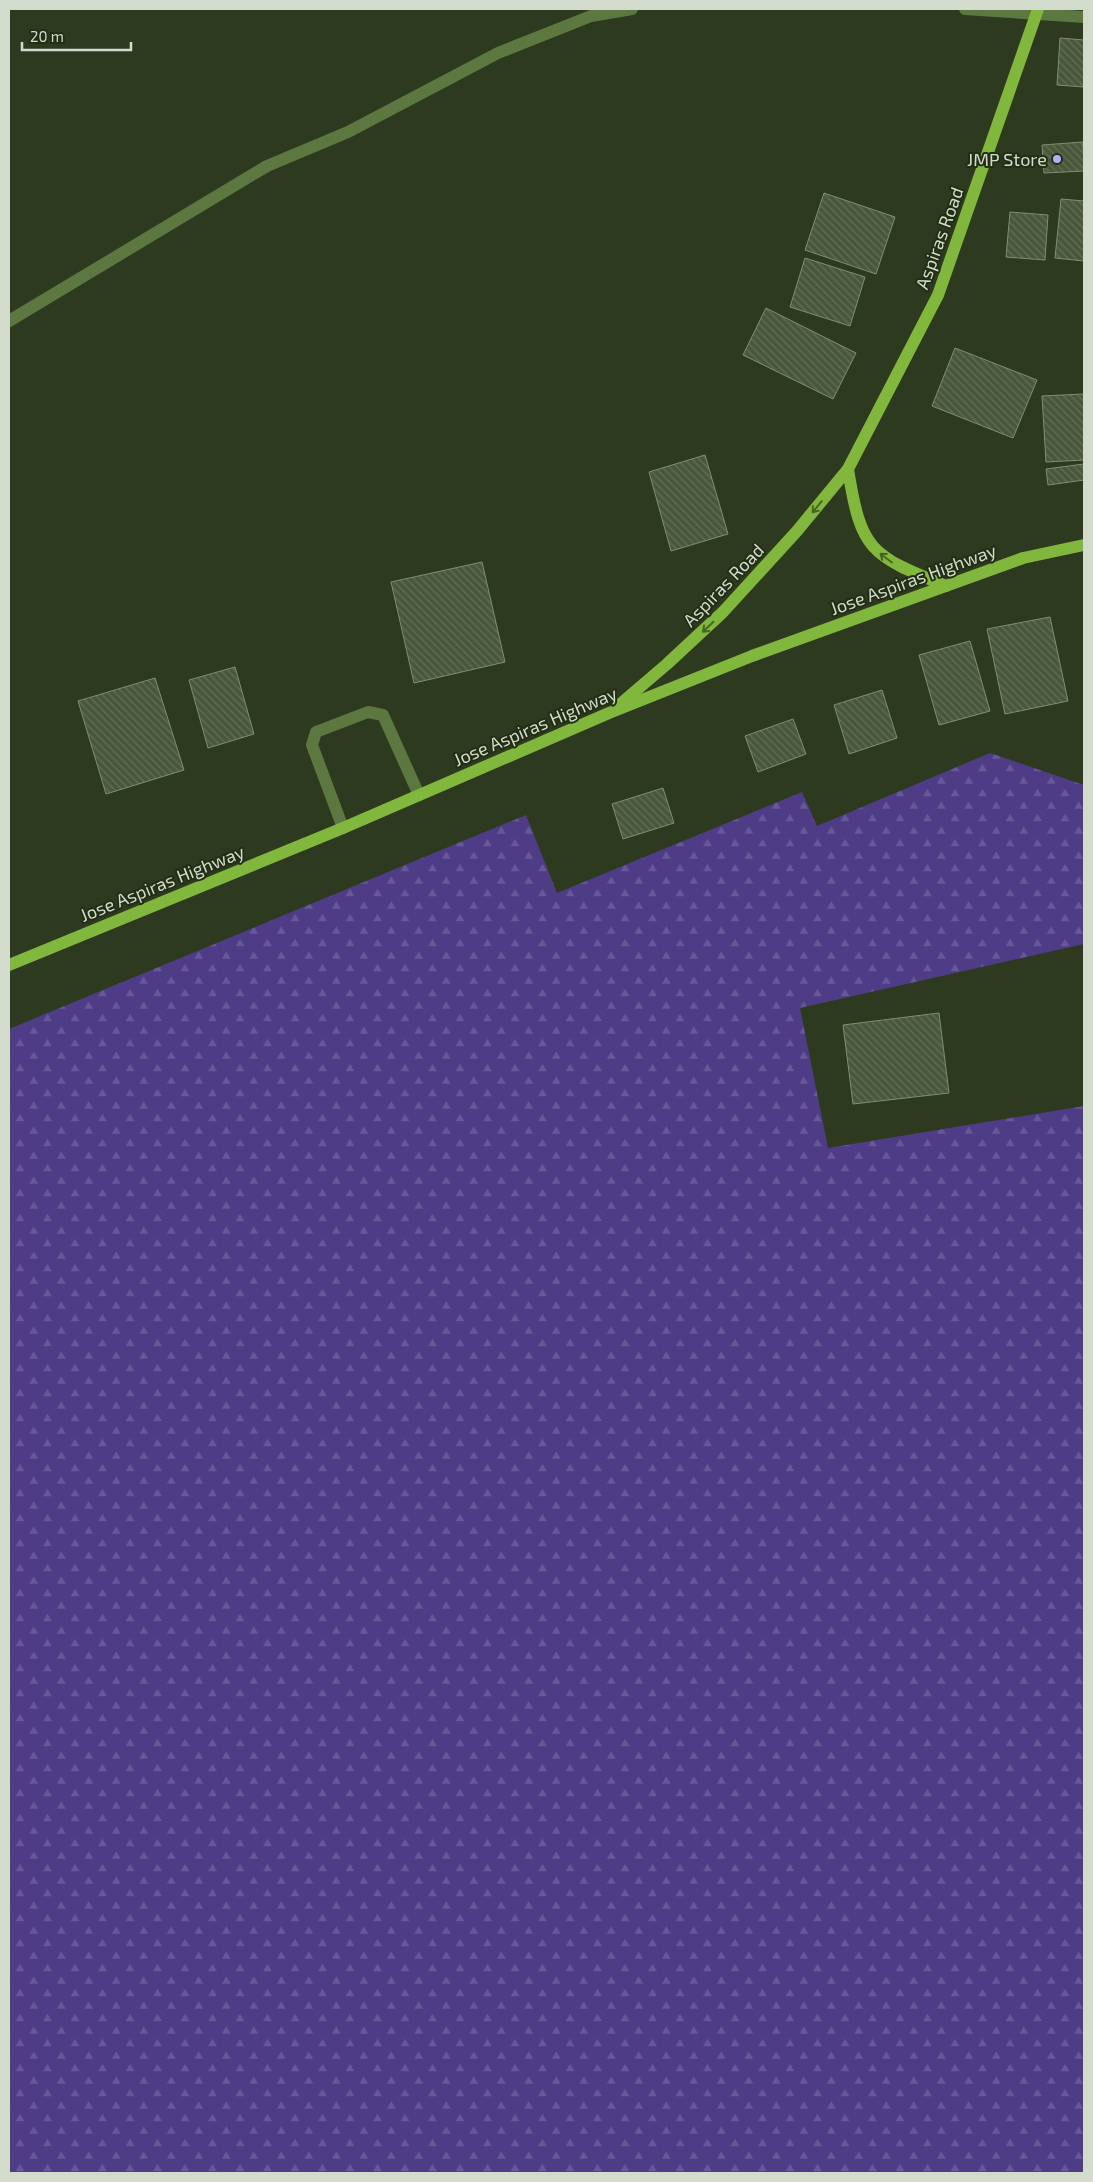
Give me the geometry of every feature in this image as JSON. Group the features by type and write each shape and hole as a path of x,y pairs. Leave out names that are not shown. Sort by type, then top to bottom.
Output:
{"main road":[{"name":"Aspiras Road","path":"610,712 667,664 723,612 797,531 848,469 938,295 1037,11"},
{"path":"848,469 860,525 866,539 875,550 892,563 946,586"},
{"name":"Jose Aspiras Highway","path":"9,965 343,828 610,712 752,656 1023,558 1084,545"}],"street":[{"path":"9,321 267,166 348,132 498,53 591,16 632,9"},
{"path":"966,9 1037,11 1084,17"},
{"path":"343,828 312,745 316,732 368,712 383,715 419,795"}],"green space":[{"path":"990,753 1084,785 1084,944 800,1008 828,1148 1084,1106 1084,2173 9,2173 9,1029 526,815 557,893 802,792 817,826"}],"building":[{"path":"1060,38 1084,40 1084,87 1057,85"},
{"path":"1083,142 1084,171 1044,173 1042,145"},
{"path":"824,193 895,217 876,274 805,250"},
{"path":"1061,199 1084,201 1084,261 1055,258"},
{"path":"1010,212 1048,215 1045,260 1006,257"},
{"path":"805,258 865,277 850,326 790,307"},
{"path":"766,308 856,353 833,399 743,355"},
{"path":"955,348 1037,380 1013,438 932,406"},
{"path":"1084,394 1084,460 1046,462 1042,396"},
{"path":"705,455 728,534 671,551 649,472"},
{"path":"1084,464 1084,480 1048,485 1046,469"},
{"path":"482,562 505,662 414,683 391,582"},
{"path":"1050,617 1068,701 1005,714 987,629"},
{"path":"970,641 990,711 939,725 919,655"},
{"path":"235,667 254,734 208,748 189,680"},
{"path":"155,678 184,770 106,794 78,701"},
{"path":"882,690 897,738 849,754 834,705"},
{"path":"793,719 806,754 758,772 745,736"},
{"path":"663,788 674,823 623,839 612,804"},
{"path":"939,1013 949,1093 853,1104 843,1025"}],"place":[{"name":"JMP Store","path":"1057,159"}]}
